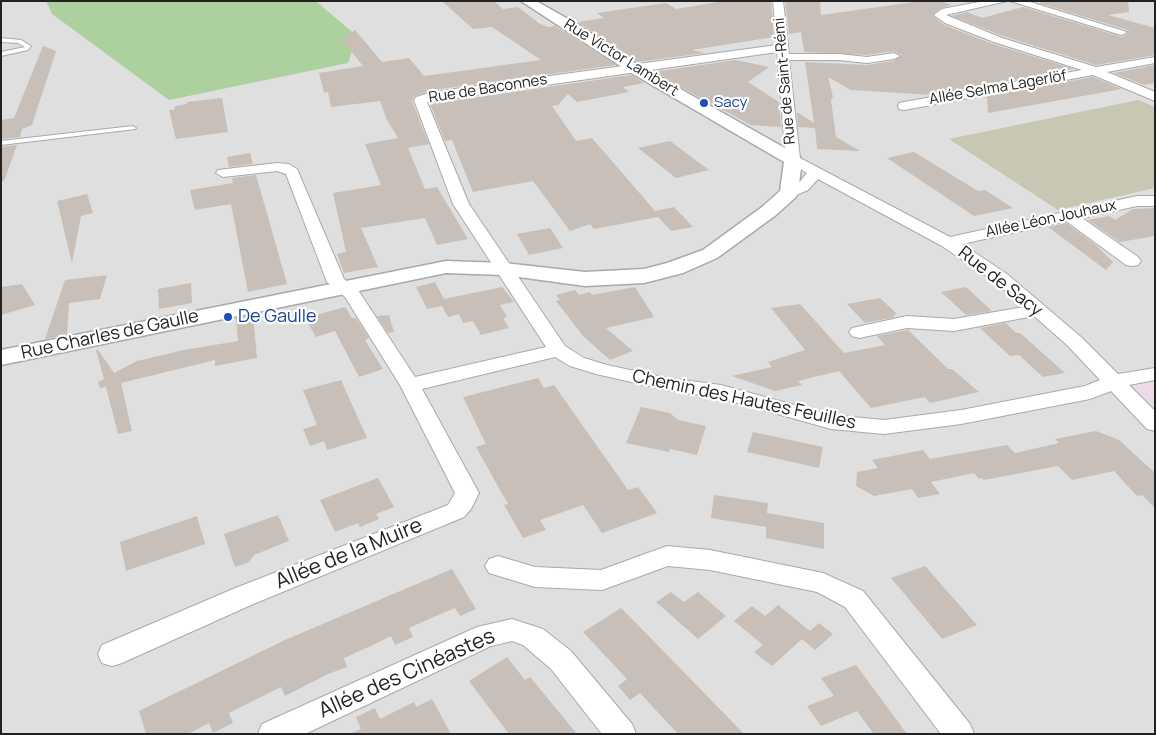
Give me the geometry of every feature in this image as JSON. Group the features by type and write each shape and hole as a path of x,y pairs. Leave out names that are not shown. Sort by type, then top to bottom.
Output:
{"street":[{"name":"Rue Victor Lambert","path":"528,1 572,27 633,68 793,160"},
{"name":"Rue de Saint-Rémi","path":"778,1 793,160"},
{"path":"1002,1 939,15 949,21 998,40 1076,63 1155,97"},
{"path":"1015,1 1122,32"},
{"name":"Rue de Baconnes","path":"558,350 461,204 420,100 433,96 633,68 782,53 867,60 894,56"},
{"name":"Allée Selma Lagerlöf","path":"904,106 1155,60"},
{"path":"789,193 793,160"},
{"name":"Rue de Sacy","path":"793,160 948,242 1001,278 1074,341 1155,424"},
{"path":"223,173 277,167 289,169 336,282 342,289 352,294 410,385 558,350"},
{"name":"Rue Charles de Gaulle","path":"1,358 446,267 504,268 602,279 627,278 675,268 722,247 789,193 803,188 815,172"},
{"name":"Allée Léon Jouhaux","path":"948,242 1137,201 1155,202"},
{"path":"1068,215 1132,261"},
{"path":"858,332 906,322 954,325 972,324 1037,310"},
{"name":"Chemin des Hautes Feuilles","path":"558,350 577,362 603,370 721,392 831,422 884,427 961,417 1090,392 1112,382 1155,374"},
{"name":"Allée de la Muire","path":"112,654 242,598 456,511 463,503 467,493 410,385"},
{"path":"498,566 535,577 602,580 667,556 710,560 823,583 854,599 959,734"},
{"name":"Allée des Cinéastes","path":"273,734 487,635 512,630 533,637 561,660 621,734"}],"lane":[{"path":"1,40 19,41 28,46 26,49 1,54"},
{"path":"1,143 133,128"}],"shaded area":[{"path":"1,1 46,1 52,14 357,36 316,1 1155,1 1155,734 1,734"},
{"path":"1138,100 1155,107 1155,188 1058,210 949,139"},
{"path":"1155,374 1155,427 1112,382"}],"green space":[{"path":"46,1 316,1 357,36 348,63 169,100 52,14"}],"building":[{"path":"442,1 494,1 503,9 518,7 540,24 548,27 555,26 616,65 433,90 414,96 412,101 429,144 408,148 425,189 437,187 468,239 437,245 425,218 361,228 378,267 344,273 337,254 346,252 333,193 381,185 365,144 398,138 387,120 380,101 331,107 328,92 324,93 319,73 363,66 342,40 355,30 382,62 409,58 424,76 541,60 492,27 473,29"},
{"path":"724,1 771,1 774,37 692,50 705,53 637,62 578,22 604,18 597,13 666,3 676,9"},
{"path":"785,1 820,1 821,15 922,1 941,1 951,5 941,8 932,15 944,25 993,44 1074,69 933,95 851,90 828,77 833,97 831,100 836,137 860,151 817,149 815,128 798,127 797,112 814,123 805,62 867,65 894,61 902,55 894,51 867,55 804,52 801,32 789,34"},
{"path":"1044,1 1128,1 1129,12 1108,15 1155,28 1155,55 1096,65 1003,36 952,16 967,12 982,18 1023,7 1122,37 1129,32 1128,30 1039,3"},
{"path":"43,46 56,51 32,125 22,129 20,137 1,139 1,120 14,118"},
{"path":"736,60 769,67 748,82 779,102 781,127 751,125 653,72"},
{"path":"1155,65 1155,83 1144,85 1114,73"},
{"path":"631,75 644,83 623,87 629,92 577,102 568,94 558,105 552,106 576,141 592,138 655,211 674,207 693,227 671,231 658,217 594,229 590,224 570,231 533,181 473,192 452,140 445,141 430,104"},
{"path":"1093,77 1122,89 988,113 987,98 982,97"},
{"path":"222,98 228,132 176,139 169,110 174,110 175,106 187,104 187,102"},
{"path":"670,141 709,170 676,178 638,148"},
{"path":"17,145 4,181 1,181 1,147"},
{"path":"914,152 978,191 985,190 1013,208 974,216 887,158"},
{"path":"250,153 253,164 229,167 227,157"},
{"path":"256,175 287,284 248,292 231,204 195,210 190,190 233,183 232,178"},
{"path":"87,194 93,213 81,216 72,263 57,201"},
{"path":"1155,208 1155,236 1120,242 1088,220 1109,216 1115,220 1133,209"},
{"path":"1066,223 1096,245 1113,262 1106,270 1048,227"},
{"path":"550,228 563,248 529,255 517,234"},
{"path":"107,275 100,299 69,303 67,335 45,339 65,280"},
{"path":"435,282 444,299 502,287 514,302 500,305 507,317 503,318 509,328 481,335 473,321 463,323 459,314 448,317 442,306 427,309 416,287"},
{"path":"191,283 192,303 159,309 158,289"},
{"path":"22,284 35,305 1,315 1,287"},
{"path":"635,287 654,317 606,328 633,351 610,360 583,336 556,301 560,300 556,295 575,290 579,295 590,292 592,295"},
{"path":"966,287 992,311 966,315 941,292"},
{"path":"880,298 897,314 893,315 895,317 865,323 847,304"},
{"path":"800,304 844,353 885,345 877,336 908,330 948,369 952,369 979,392 930,403 925,397 871,408 839,371 798,381 802,385 775,391 732,376 772,367 768,362 805,350 771,308"},
{"path":"345,307 352,318 356,318 369,338 365,340 383,369 359,377 335,331 316,337 305,318"},
{"path":"253,315 257,358 215,366 215,360 121,383 132,431 118,434 106,387 100,388 98,382 104,379 96,350 98,350 114,373 137,361 184,350 238,341 236,318"},
{"path":"389,315 394,332 388,333 377,316"},
{"path":"1006,323 1065,373 1043,377 1019,355 1010,356 980,328"},
{"path":"538,378 544,388 554,385 628,490 638,487 657,513 602,533 583,505 540,520 546,530 523,538 504,505 508,504 476,447 486,444 463,397"},
{"path":"341,380 367,438 327,450 324,441 310,446 303,429 317,425 303,390"},
{"path":"641,407 670,413 678,420 706,426 697,455 670,449 669,452 626,443"},
{"path":"1096,431 1119,440 1155,473 1155,508 1142,495 1137,496 1114,471 1072,480 1058,466 984,480 982,478 979,479 974,473 931,482 940,494 918,498 912,489 874,496 856,486 857,472 878,468 872,460 923,450 930,459 1007,445 1015,453 1059,443 1055,439"},
{"path":"753,432 823,447 819,468 747,452"},
{"path":"378,478 394,507 376,514 379,519 360,527 358,523 335,532 320,500"},
{"path":"714,495 768,503 767,513 824,523 824,549 766,538 766,527 711,518"},
{"path":"278,515 289,541 254,555 249,562 235,567 224,534"},
{"path":"197,516 205,544 126,571 120,542"},
{"path":"925,566 977,625 942,639 891,578"},
{"path":"452,569 476,609 460,616 455,608 429,619 409,628 413,637 395,645 391,636 344,658 347,667 328,674 285,696 281,687 229,713 233,723 213,733 209,723 188,734 146,734 139,711 285,640"},
{"path":"671,592 684,602 698,592 726,616 698,639 656,602"},
{"path":"778,605 810,631 819,623 833,634 815,650 802,639 772,666 754,652 763,645 734,621 752,606 765,616"},
{"path":"621,608 744,734 678,734 640,693 630,700 618,686 627,679 583,632"},
{"path":"507,657 525,680 530,677 577,734 509,734 469,681"},
{"path":"856,665 907,734 874,734 857,711 821,726 807,706 834,696 821,678"},
{"path":"432,699 451,734 350,734 361,729 356,717 375,708 380,719 414,702 416,707"}],"place":[{"name":"Sacy","path":"704,103"},
{"name":"De Gaulle","path":"228,317"}]}
